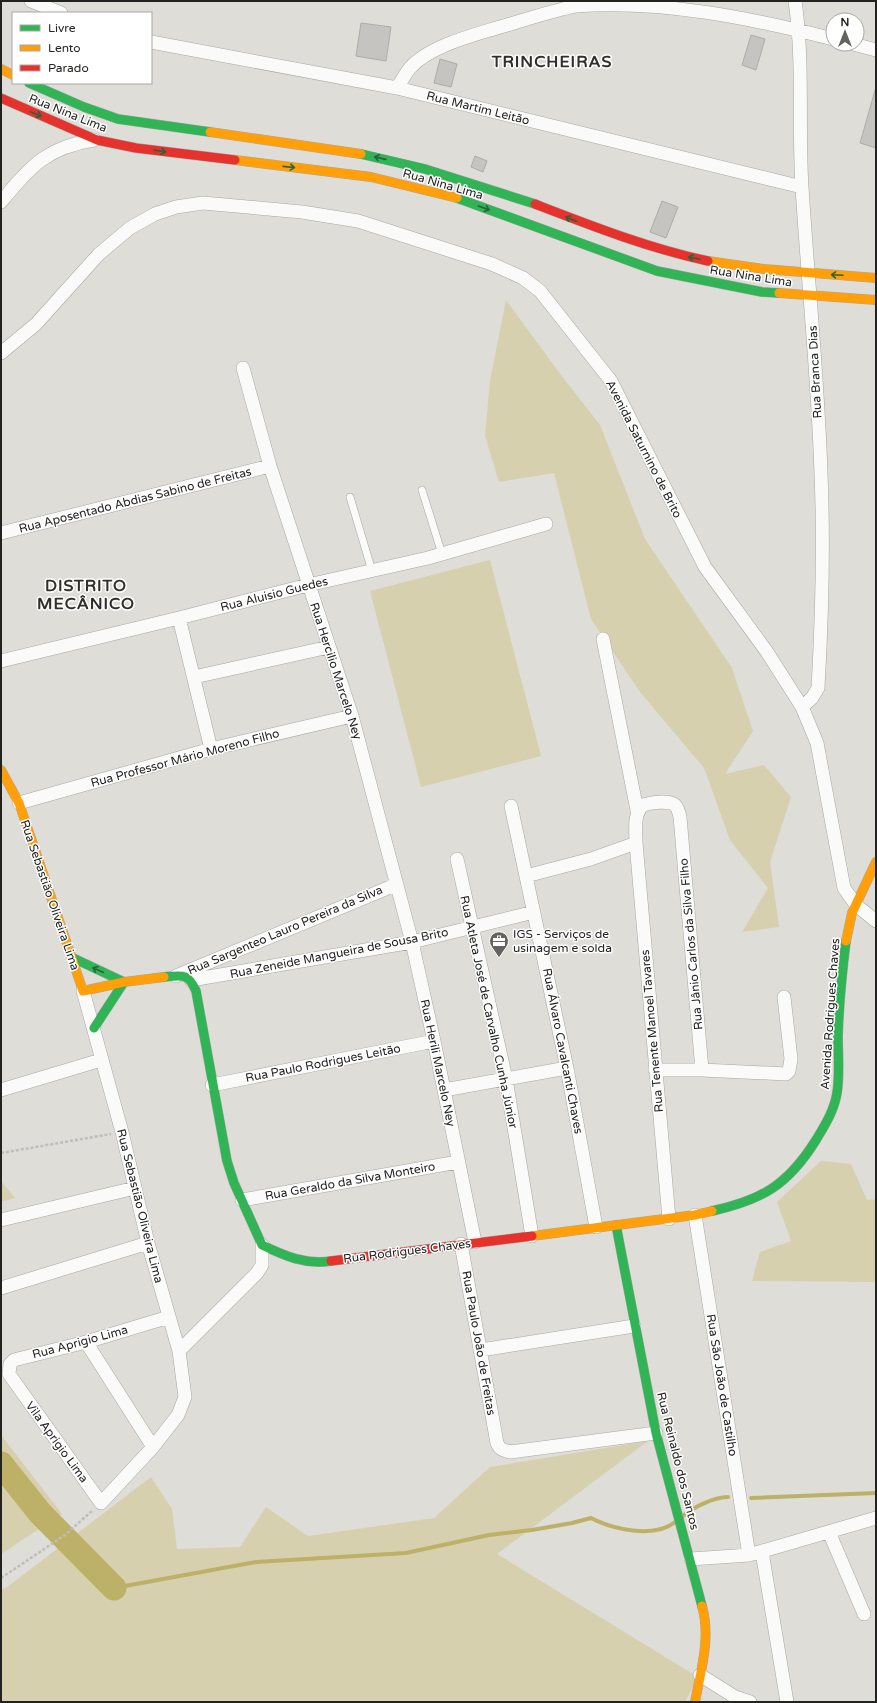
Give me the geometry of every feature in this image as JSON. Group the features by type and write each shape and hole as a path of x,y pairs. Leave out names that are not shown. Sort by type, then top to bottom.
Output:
{"street":[{"path":"31,1 58,12"},
{"name":"Rua Branca Dias","path":"795,1 799,30 802,187 810,274 821,474 822,567 818,688 812,698 802,707"},
{"path":"397,88 410,68 420,59 439,49 467,37 577,4 638,2 681,5 722,12 825,37"},
{"name":"Rua Martim Leitão","path":"152,42 397,88 802,187"},
{"path":"865,47 876,50"},
{"path":"1,69 12,74"},
{"name":"Rua Nina Lima","path":"31,84 84,107 118,119 372,156 425,169 468,181 632,241 672,253 717,263 810,274 876,278"},
{"name":"Rua Nina Lima","path":"1,98 97,140 136,148 372,177 409,185 450,196 491,210 657,270 762,292 811,297 876,300"},
{"path":"1,202 20,178 42,158 56,150 75,143 97,140"},
{"name":"Avenida Saturnino de Brito","path":"1,353 36,324 99,254 130,228 155,214 176,207 203,203 229,204 338,216 365,223 492,264 523,278 540,291 611,381 705,567 767,652 802,707 817,744 844,888 856,905 876,921"},
{"name":"Rua Hercilio Marcelo Ney","path":"243,368 270,466 352,716 395,884"},
{"name":"Rua Aposentado Abdias Sabino de Freitas","path":"1,533 108,505 270,466"},
{"name":"Rua Aluisio Guedes","path":"1,660 442,554 546,524"},
{"path":"179,618 212,749"},
{"path":"603,639 638,810"},
{"path":"194,677 329,647"},
{"name":"Rua Professor Mário Moreno Filho","path":"19,803 212,749 352,716"},
{"name":"Rua Sebastião Oliveira Lima","path":"1,770 5,784 19,803 83,991 94,1028 101,1060 122,1132 148,1243 178,1351 185,1397 178,1415 153,1446 101,1503"},
{"name":"Rua Jânio Carlos da Silva Filho","path":"638,810 643,804 670,803 678,809 680,817 702,1070"},
{"name":"Rua Álvaro Cavalcanti Chaves","path":"511,806 567,1068 596,1227"},
{"name":"Rua Tenente Manoel Tavares","path":"638,810 636,843 669,1219"},
{"path":"526,876 591,859 636,843"},
{"name":"Rua Atleta José de Carvalho Cunha Júnior","path":"457,859 506,1079 532,1236"},
{"name":"Avenida Rodrigues Chaves","path":"695,1215 724,1209 750,1201 770,1190 791,1175 825,1126 833,1105 838,1085 841,983 850,920 876,862"},
{"name":"Rua Herili Marcelo Ney","path":"395,884 412,942 475,1242"},
{"name":"Rua Sargenteo Lauro Pereira da Silva","path":"176,976 395,884"},
{"name":"Rua Zeneide Mangueira de Sousa Brito","path":"191,980 412,942 534,912"},
{"path":"71,957 124,982"},
{"path":"83,991 124,982 176,976 186,977 191,980 196,991 227,1161 234,1183 262,1245 262,1264 257,1273 178,1351"},
{"path":"94,1028 124,982"},
{"path":"655,1070 702,1070 786,1074 789,1071 791,1060 784,997"},
{"name":"Rua Paulo Rodrigues Leitão","path":"212,1084 434,1041"},
{"path":"1,1090 101,1060"},
{"path":"444,1090 567,1068"},
{"name":"Rua Geraldo da Silva Monteiro","path":"242,1200 458,1162"},
{"path":"1,1220 135,1188"},
{"name":"Rua Rodrigues Chaves","path":"262,1245 287,1257 309,1262 325,1262 695,1215"},
{"name":"Rua São João de Castilho","path":"695,1215 749,1555"},
{"name":"Rua Reinaldo dos Santos","path":"616,1225 634,1326 656,1433 691,1559 705,1617 707,1634 706,1648 694,1702"},
{"path":"1,1288 148,1243"},
{"name":"Rua Paulo João de Freitas","path":"461,1244 497,1443 502,1450 510,1452 656,1433"},
{"name":"Rua Aprigio Lima","path":"14,1381 9,1374 8,1368 14,1360 86,1342 169,1317"},
{"path":"481,1350 634,1326"},
{"path":"86,1342 153,1446"},
{"name":"Vila Aprigio Lima","path":"14,1381 101,1503"},
{"path":"691,1559 749,1555 876,1518"},
{"path":"829,1532 864,1614"},
{"path":"762,1552 787,1702"},
{"path":"700,1675 735,1697 750,1702"}],"lane":[{"path":"422,490 442,554"},
{"path":"350,497 372,571"}],"path":[{"path":"1,1153 122,1132"},
{"path":"1,1578 65,1535 101,1503"}],"shaded area":[{"path":"506,300 600,425 645,539 732,668 753,731 725,774 764,765 791,797 770,862 779,927 742,932 768,888 730,840 704,768 640,692 591,619 554,473 499,482 485,436 490,381"},
{"path":"490,560 541,756 421,787 370,591"},
{"path":"821,1161 851,1164 867,1200 876,1199 876,1282 752,1281 760,1252 791,1241 777,1202"},
{"path":"1,1181 15,1198 1,1202"},
{"path":"1,1435 62,1514 1,1554"},
{"path":"648,1441 497,1554 698,1677 685,1702 1,1702 1,1589 6,1588 151,1477 172,1509 177,1549 240,1547 266,1507 308,1536 434,1518 490,1467"}],"building":[{"path":"361,23 391,27 386,61 356,56"},
{"path":"751,35 765,39 756,70 742,65"},
{"path":"440,59 457,64 451,87 434,83"},
{"path":"876,87 876,148 860,143"},
{"path":"475,156 487,161 483,172 471,167"},
{"path":"662,201 678,207 666,238 650,232"}],"waterway":[{"path":"1,1464 40,1513 114,1588"},
{"path":"751,1498 876,1493"},
{"path":"683,1516 692,1509 704,1503 723,1497 728,1497"},
{"path":"114,1588 256,1562 406,1553 489,1535 532,1530 591,1518 621,1529 645,1531 656,1530 675,1522"}],"traffic: fast":[{"path":"31,84 84,107 118,119 210,132"},
{"path":"361,154 425,169 535,204"},
{"path":"457,198 657,271 762,292 779,293"},
{"path":"712,1211 730,1207 759,1196 784,1179 806,1156 829,1118 836,1100 838,1086 839,1012 846,941"},
{"path":"71,957 124,982 94,1028"},
{"path":"164,977 184,976 190,981 196,991 227,1161 234,1183 262,1245 295,1259 312,1262 331,1261"},
{"path":"616,1225 656,1433 702,1606"}],"traffic: slow":[{"path":"1,69 12,74"},
{"path":"210,132 361,154"},
{"path":"235,160 371,177 457,198"},
{"path":"708,261 764,269 876,278"},
{"path":"779,293 876,300"},
{"path":"1,770 19,803 83,991 124,982 164,977"},
{"path":"846,941 852,913 876,862"},
{"path":"532,1236 695,1215 712,1211"},
{"path":"695,1702 704,1654 706,1630 702,1606"}],"traffic: jam":[{"path":"1,98 97,140 136,148 235,160"},
{"path":"535,204 642,243 708,261"},
{"path":"331,1261 532,1236"}],"place":[{"name":"IGS - Serviços de usinagem e solda","path":"499,958"}],"district":[{"name":"TRINCHEIRAS","path":"552,62"},
{"name":"DISTRITO MECÂNICO","path":"86,595"}]}
